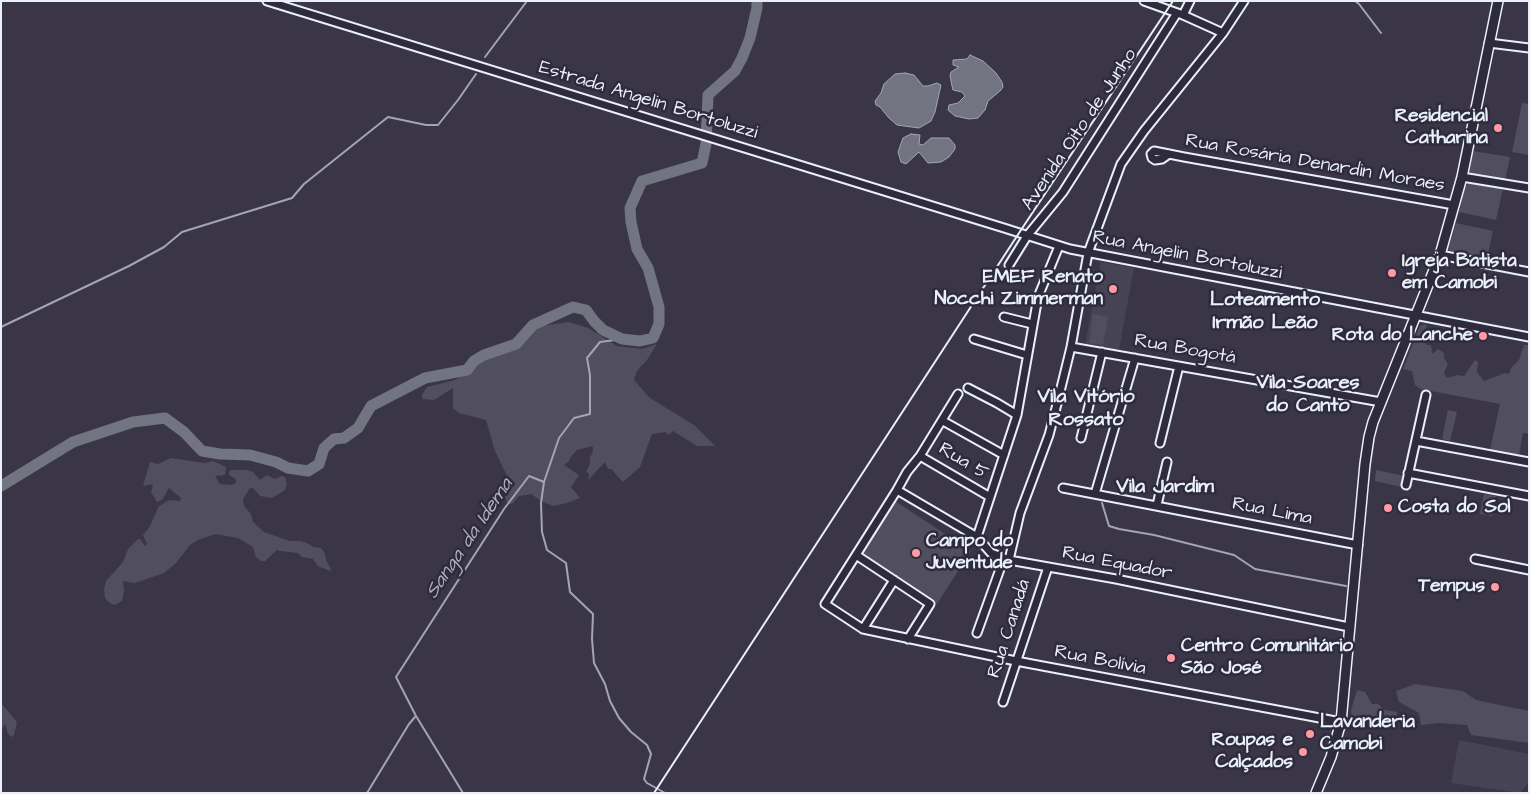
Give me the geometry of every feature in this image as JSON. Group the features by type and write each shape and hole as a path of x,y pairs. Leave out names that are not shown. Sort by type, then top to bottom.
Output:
{"main road":[{"path":"1316,793 1331,757 1341,722 1369,437 1381,402 1440,255 1462,177 1498,1"}],"street":[{"name":"Estrada Angelin Bortoluzzi","path":"267,1 1019,233"},
{"path":"1145,1 1223,33"},
{"name":"Avenida Oito de Junho","path":"1009,265 1027,236 1063,192 1190,1"},
{"path":"977,634 1006,559 1020,513 1049,436 1070,347 1088,253 1121,164 1131,148 1223,33 1244,1"},
{"path":"1489,42 1529,48"},
{"name":"Rua Rosária Denardin Moraes","path":"1170,154 1454,205"},
{"path":"1462,177 1529,188"},
{"name":"Rua Angelin Bortoluzzi","path":"1019,233 1088,253 1529,336"},
{"path":"977,537 1017,415 1038,297 1059,246"},
{"path":"1440,255 1529,272"},
{"path":"1004,317 1032,324"},
{"path":"974,338 1027,355"},
{"name":"Rua Bogotá","path":"1070,347 1381,402"},
{"path":"1081,438 1102,352"},
{"path":"1095,494 1135,358"},
{"path":"1160,443 1179,366"},
{"path":"968,388 1017,415"},
{"path":"894,580 863,629 825,604 958,394"},
{"path":"1406,485 1426,395"},
{"path":"942,421 1004,455"},
{"path":"1416,441 1529,462"},
{"name":"Rua 5","path":"920,456 990,497"},
{"path":"1158,505 1167,462"},
{"path":"1408,473 1529,496"},
{"name":"Rua Lima","path":"1063,488 1358,545"},
{"name":"Rua Equador","path":"897,490 977,537 991,552 1006,559 1116,579 1349,627"},
{"path":"856,555 930,604 908,639"},
{"path":"1475,559 1529,570"},
{"name":"Rua Canadá","path":"1004,702 1048,567"},
{"name":"Rua Bolívia","path":"863,629 1016,661 1341,722"}],"shaded area":[{"path":"1522,103 1529,104 1529,155 1512,152"},
{"path":"1472,151 1510,157 1505,181 1472,174 1468,170"},
{"path":"1469,183 1503,189 1496,220 1459,212 1465,187"},
{"path":"1456,223 1493,231 1487,258 1448,250"},
{"name":"EMEF Renato Nocchi Zimmerman","path":"1101,262 1134,268 1119,350 1085,345"},
{"path":"1093,314 1108,317 1103,345 1089,343"},
{"path":"569,322 588,328 617,346 642,349 657,344 637,371 634,380 650,398 694,425 715,446 697,446 673,431 668,435 666,432 652,434 640,467 623,482 611,469 608,469 605,462 588,480 589,474 586,471 590,464 593,448 592,446 577,450 564,465 579,475 571,487 580,498 553,506 531,494 519,496 512,504 508,504 507,499 504,499 510,482 495,451 486,420 459,413 453,408 453,388 434,400 422,399 422,395 427,387 455,380 494,355 519,345 522,338 541,326"},
{"path":"1427,325 1423,341 1427,345 1431,345 1432,353 1438,349 1444,353 1444,358 1448,364 1444,373 1447,378 1457,375 1464,376 1475,360 1478,362 1477,372 1484,381 1505,373 1509,374 1511,368 1519,360 1524,345 1529,345 1529,434 1523,433 1519,455 1490,450 1500,404 1420,389 1415,385 1412,371 1403,369 1420,326"},
{"path":"1448,410 1457,412 1450,441 1442,439"},
{"path":"171,458 205,463 213,461 226,467 225,475 215,476 220,484 231,485 236,483 236,479 229,475 231,470 253,472 260,480 267,475 275,479 282,476 285,477 287,485 285,490 272,498 260,496 253,488 250,488 243,499 244,506 251,514 253,522 264,532 290,541 301,541 313,547 321,548 331,569 330,571 318,566 313,559 302,557 298,553 277,550 265,561 261,561 256,557 253,547 238,538 215,534 190,545 176,563 164,573 135,583 123,581 122,601 115,605 110,603 105,598 104,589 106,581 123,562 128,549 138,539 145,546 147,544 143,535 149,528 159,506 169,500 180,501 181,498 169,488 162,500 157,502 151,492 153,484 143,486 150,462 158,464"},
{"path":"1376,470 1405,476 1402,487 1375,481"},
{"path":"1484,494 1496,496 1492,516 1480,514"},
{"name":"Campo do Juventude","path":"895,501 971,551 937,604 861,554"},
{"path":"1415,684 1463,691 1476,700 1529,711 1529,743 1471,735 1467,725 1440,723 1421,725 1419,713 1399,702 1396,691"},
{"path":"1357,690 1365,692 1372,704 1378,704 1385,710 1397,712 1396,719 1391,722 1373,719 1369,722 1367,728 1362,730 1352,719 1351,710"},
{"path":"1,703 17,722 12,737 8,734 5,724 1,730"},
{"path":"1459,740 1529,754 1529,782 1520,793 1451,783"}],"water":[{"path":"970,55 983,61 996,73 1003,87 988,101 985,110 978,118 969,119 955,116 948,110 949,105 958,103 965,96 962,92 953,90 951,72 959,67 953,65 953,60 967,59"},
{"path":"905,73 914,75 923,86 937,83 941,85 931,121 919,128 897,125 876,105 875,101 881,93 884,84 895,74"},
{"path":"911,134 920,135 919,144 923,145 931,138 949,138 955,145 955,149 949,157 941,162 928,163 919,152 906,164 901,162 898,152 903,138"}],"waterway":[{"path":"485,57 527,1"},
{"path":"1,486 73,442 133,422 165,418 184,432 202,451 250,455 276,462 288,468 308,471 319,464 324,448 334,439 344,438 358,428 371,406 425,378 467,370 474,361 484,355 516,344 533,325 573,307 586,310 603,330 622,339 640,341 653,338 659,324 659,307 648,268 637,249 630,208 642,181 702,163 706,144 708,95 735,71 742,58 750,38 757,1"},
{"path":"1355,1 1381,33"},
{"path":"1,327 129,266 164,247 182,232 292,198 304,184 388,117 426,125 438,125 476,74"},
{"path":"622,339 600,342 587,358 590,375 590,414 574,418 559,438 544,482 541,503 542,532 547,550 566,563 570,592 593,614 592,639 594,663 605,684 610,701 619,718 631,732 647,745 651,754 644,779 647,783 665,793"},
{"name":"Sanga da Idema","path":"463,793 416,716 396,677 504,509 529,476 544,482"},
{"path":"1102,503 1109,526 1234,555 1255,569 1346,586"},
{"path":"367,793 415,717"}],"railway":[{"path":"654,793 1019,233 1173,1"}],"place":[{"name":"Residencial Catharina","path":"1498,128"},
{"name":"Igreja Batista em Camobi","path":"1392,273"},
{"name":"EMEF Renato Nocchi Zimmerman","path":"1113,289"},
{"name":"Rota do Lanche","path":"1483,336"},
{"name":"Costa do Sol","path":"1388,508"},
{"name":"Campo do Juventude","path":"916,553"},
{"name":"Tempus","path":"1495,587"},
{"name":"Centro Comunitário São José","path":"1171,658"},
{"name":"Lavanderia Camobi","path":"1310,734"},
{"name":"Roupas e Calçados","path":"1303,752"}],"district":[{"name":"Loteamento Irmão Leão","path":"1265,312"},
{"name":"Vila Soares do Canto","path":"1308,396"},
{"name":"Vila Vitório Rossato","path":"1086,410"},
{"name":"Vila Jardim","path":"1165,488"}]}
